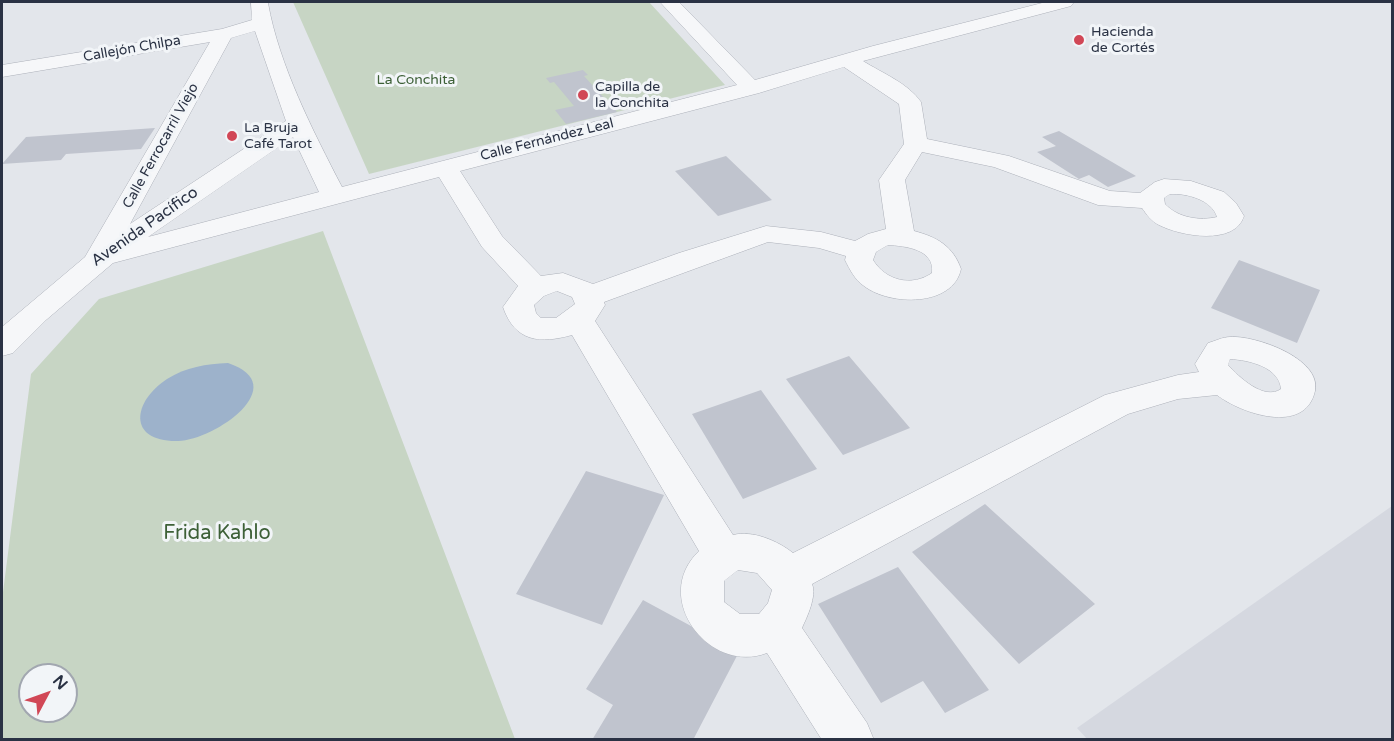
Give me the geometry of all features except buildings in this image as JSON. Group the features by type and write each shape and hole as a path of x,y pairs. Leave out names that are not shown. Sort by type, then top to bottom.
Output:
{"street":[{"path":"669,2 751,88"},
{"name":"Calle Fernández Leal","path":"98,258 444,166 751,88 846,60 1065,2"},
{"path":"260,12 298,123 334,196"},
{"name":"Callejón Chilpa","path":"2,71 224,34 260,12"},
{"name":"Calle Ferrocarril Viejo","path":"98,258 224,34"},
{"path":"846,60 899,92 910,102 916,144 892,180 901,237"},
{"name":"Avenida Pacífico","path":"2,345 36,310 98,258 298,123"},
{"path":"916,144 1000,161 1107,199 1150,201"},
{"path":"444,166 492,241 535,287"},
{"path":"724,556 584,308 576,286 556,282 535,287 526,293 518,307 519,314 525,321 545,329 557,329 584,308 689,259 766,234 821,240 861,251"},
{"path":"901,237 928,244 945,260 947,269 945,278 937,285 912,291 882,285 862,269 859,260 861,251 876,240 901,237"},
{"path":"2,316 36,310"},
{"path":"788,576 1117,404 1178,387 1222,382"},
{"path":"753,552 767,556 779,564 788,576 793,589 788,617 777,629 756,636 733,634 719,627 708,615 702,602 701,588 704,575 712,564 724,556 753,552"},
{"path":"777,629 850,740"}],"shaded area":[{"path":"1392,506 1392,739 1088,740 1077,728"}],"green space":[{"name":"La Conchita","path":"293,2 649,2 725,85 369,174"},
{"name":"Frida Kahlo","path":"323,231 515,739 2,740 2,600 31,374 99,299"}],"water":[{"path":"228,363 246,373 253,384 251,397 242,410 227,422 193,438 178,441 161,440 150,435 143,428 140,419 142,409 155,388 181,372 196,367"}],"place":[{"name":"Hacienda de Cortés","path":"1079,40"},
{"name":"Capilla de la Conchita","path":"583,95"},
{"name":"La Bruja Café Tarot","path":"232,136"}]}
